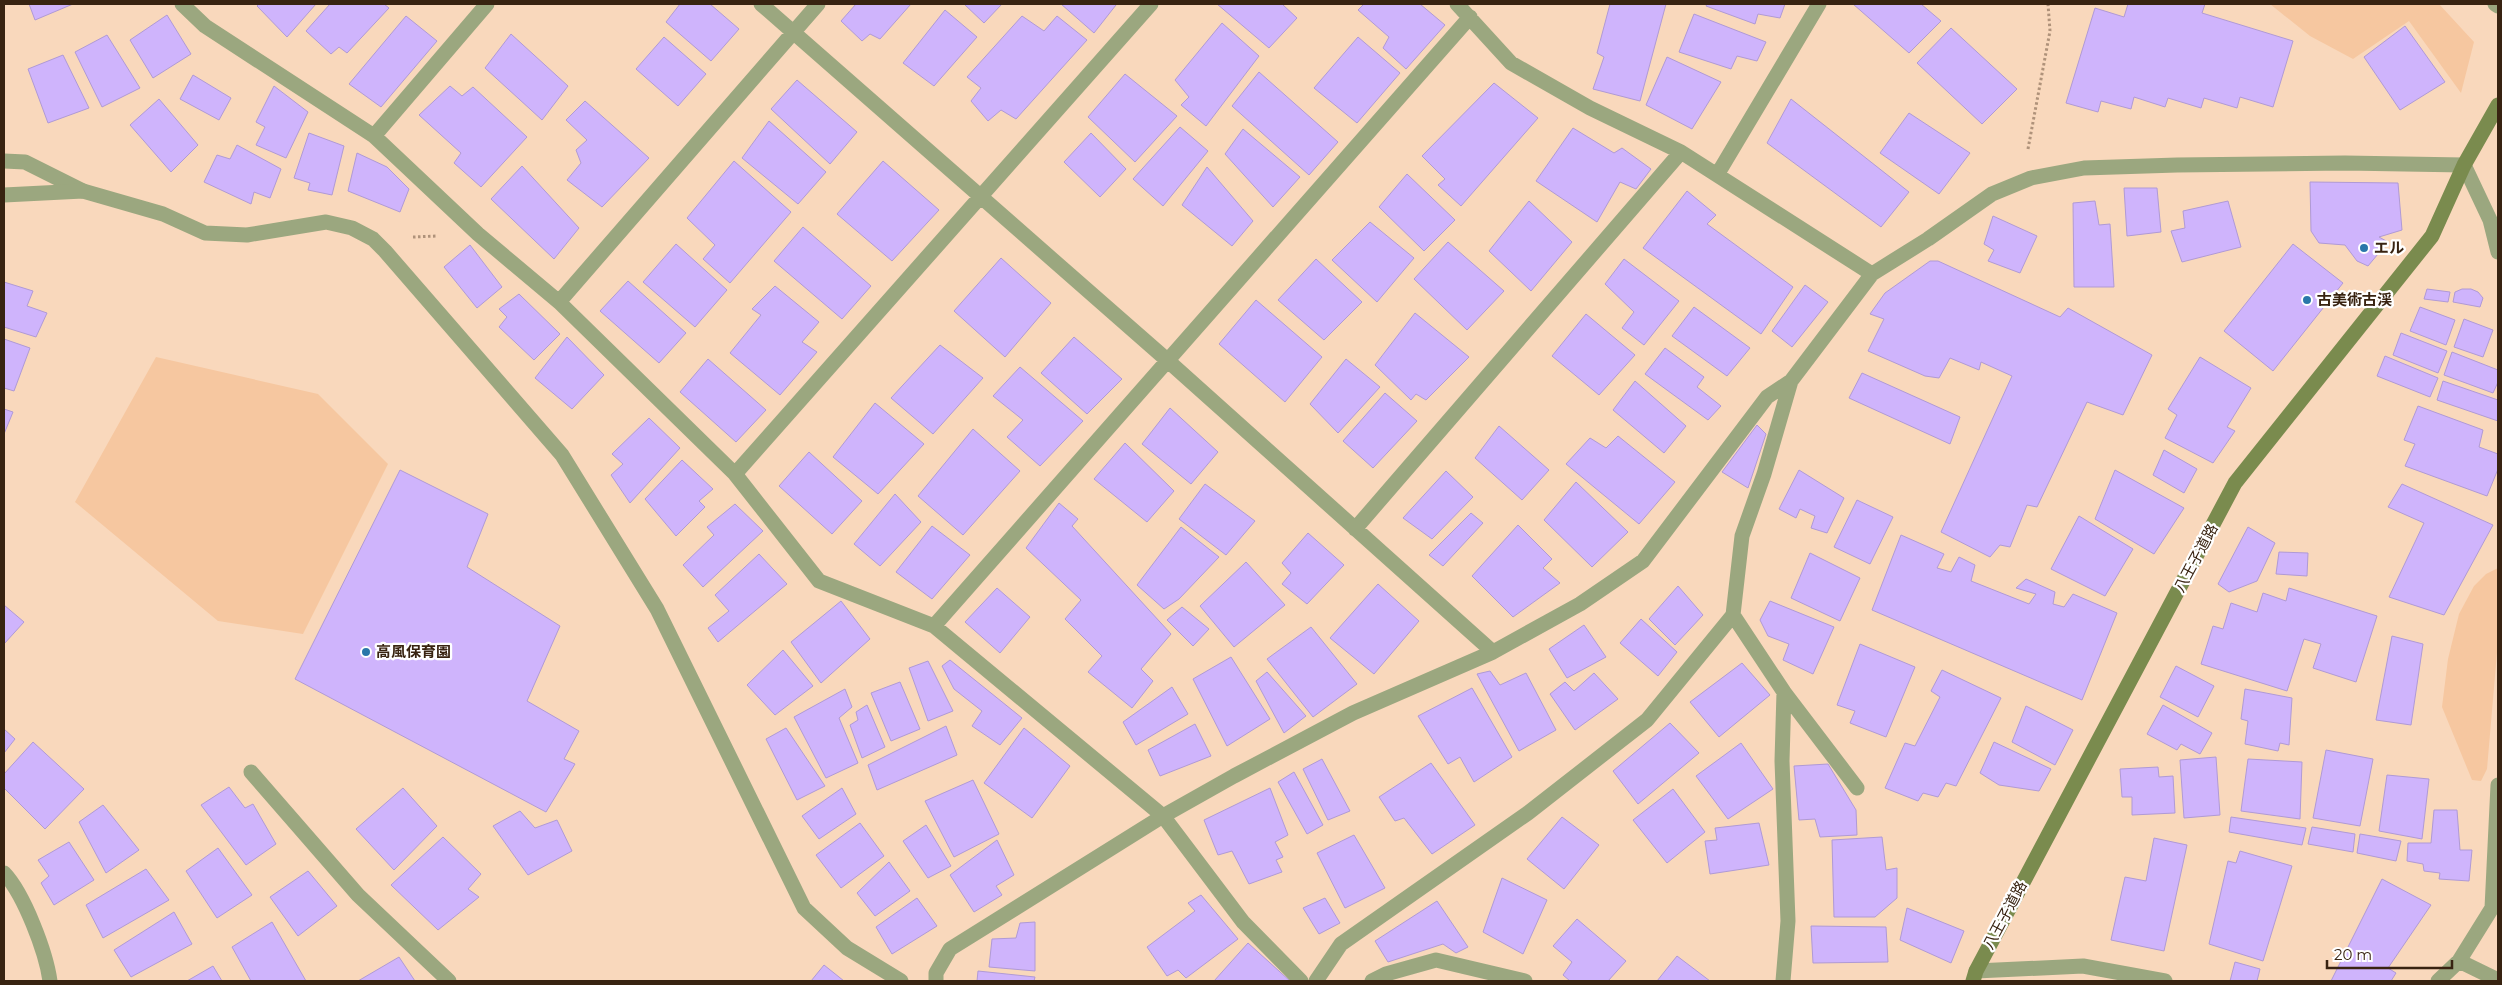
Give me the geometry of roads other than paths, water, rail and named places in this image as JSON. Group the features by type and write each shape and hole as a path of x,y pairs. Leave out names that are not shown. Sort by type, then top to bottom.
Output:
{"street":[{"path":"182,4 205,26 374,136 478,234 558,302 735,474 819,581 934,626 1163,816 1243,922 1301,981"},
{"path":"374,136 487,4"},
{"path":"761,4 1167,360 1493,652"},
{"path":"558,302 818,4"},
{"path":"735,474 982,197 1150,4"},
{"path":"1457,4 1511,63 1590,108 1681,152 1872,274"},
{"path":"1717,175 1819,4"},
{"path":"934,626 1470,17"},
{"name":"八王子道路","path":"1974,976 2235,484 2432,236 2464,165 2498,105"},
{"path":"1355,529 1681,152"},
{"path":"4,161 26,162 83,191 163,214 205,233 246,235 326,222 352,228 386,251 562,455 657,609 804,908 847,948 901,981"},
{"path":"936,981 936,972 950,949 1163,816 1234,776 1354,713 1493,652 1580,604 1643,561 1767,397 1791,381 1872,274 1928,239 1992,194 2031,178 2094,168 2345,163 2464,165 2490,220 2498,252"},
{"path":"4,195 83,191"},
{"path":"1316,981 1341,944 1528,813 1646,720 1733,615 1742,536 1764,474 1791,381"},
{"path":"1733,615 1784,692 1857,788"},
{"path":"1782,981 1788,921 1782,761 1784,692"},
{"path":"251,772 358,895 449,981"},
{"path":"2438,981 2459,961 2495,908 2498,785"},
{"path":"4,873 11,880 33,925 48,965 50,981"},
{"path":"1372,981 1386,974 1436,960 1525,981"},
{"path":"2459,961 2498,980"},
{"path":"1974,976 2084,966 2165,981"}],"place":[{"name":"エル","path":"2364,248"},
{"name":"古美術古渓","path":"2307,300"},
{"name":"高風保育園","path":"366,652"}]}
